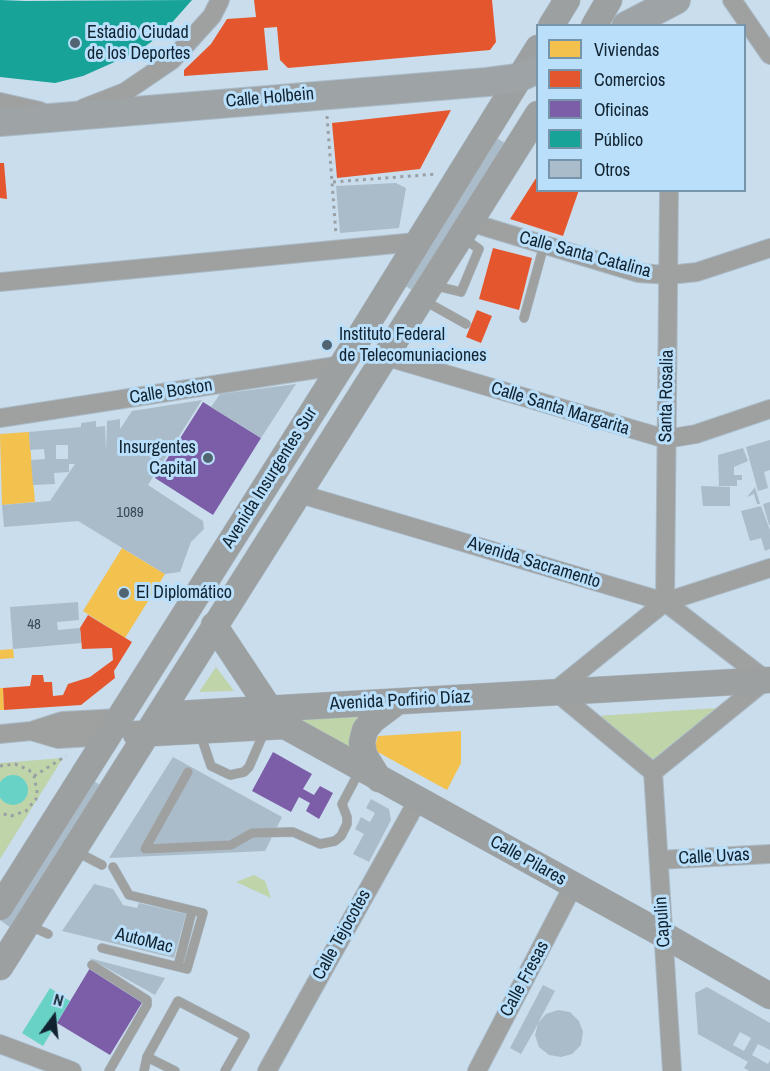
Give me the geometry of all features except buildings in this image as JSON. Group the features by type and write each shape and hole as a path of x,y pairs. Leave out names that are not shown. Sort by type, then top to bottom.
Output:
{"main road":[{"path":"552,24 567,0"},
{"path":"595,24 609,0"},
{"path":"630,24 676,0"},
{"name":"Avenida Insurgentes Sur","path":"0,907 342,365 460,172 528,74 536,51"},
{"name":"Calle Holbein","path":"0,122 528,74"},
{"name":"Avenida Insurgentes Sur","path":"0,967 38,929 75,851 214,625 536,116"},
{"path":"214,625 274,720"},
{"name":"Avenida Porfirio Díaz","path":"154,724 200,730 397,702 768,680"},
{"path":"370,774 362,742 365,730 373,720 397,702"},
{"name":"Avenida Porfirio Díaz","path":"115,727 274,720"},
{"name":"Calle Pilares","path":"274,720 770,996"}],"street":[{"path":"0,102 62,116 125,92 172,60 212,16 220,0"},
{"path":"732,0 745,24"},
{"path":"751,34 770,55"},
{"name":"Santa Rosalia","path":"665,602 669,192"},
{"name":"Calle Santa Catalina","path":"465,229 544,245 638,273 669,275 697,272 770,248"},
{"path":"0,282 416,242"},
{"name":"Calle Santa Margarita","path":"384,356 666,439 696,434 770,409"},
{"name":"Calle Boston","path":"0,418 342,365"},
{"name":"Avenida Sacramento","path":"297,493 665,602"},
{"path":"665,602 768,680 653,772 555,691 665,602 770,568"},
{"name":"Avenida Porfirio Díaz","path":"0,734 31,732 62,722 115,727"},
{"name":"Capulin","path":"653,772 672,1071"},
{"name":"Calle Tejocotes","path":"267,1071 418,800"},
{"name":"Calle Uvas","path":"659,860 770,854"},
{"name":"Calle Fresas","path":"477,1071 573,886"},
{"path":"0,1044 33,1064 72,1071"}],"lane":[{"path":"524,318 544,245"},
{"path":"425,292 466,324"},
{"path":"200,730 211,766 223,774 230,775 244,772 249,767 274,720"},
{"path":"188,772 145,849 231,845 252,833 292,832 320,844 335,841 341,836 347,824 342,804 370,774"},
{"path":"75,851 102,866"},
{"name":"AutoMac","path":"102,948 188,969 203,913 129,895 113,867"},
{"path":"92,964 147,1000 147,1005 110,1071"},
{"path":"144,1071 147,1057 178,1001 245,1036 225,1071"},
{"path":"147,1057 175,1071"}],"path":[{"path":"325,94 336,248"},
{"path":"333,182 460,172"},
{"path":"34,776 68,755"},
{"path":"0,766 15,764 29,770 34,776 37,792 32,806 19,814 0,813"}],"shaded area":[{"path":"216,667 234,691 199,692"},
{"path":"717,708 652,760 597,716"},
{"path":"364,714 356,755 288,718"},
{"path":"63,758 0,859 0,763"},
{"path":"7,776 19,776 27,784 27,796 19,804 7,804 -1,796 -1,784"},
{"path":"254,875 265,881 271,898 236,882"},
{"path":"50,988 70,1001 43,1046 22,1033"}],"place":[{"name":"Estadio Ciudad de los Deportes","path":"75,43"},
{"name":"Instituto Federal de Telecomuniaciones","path":"327,345"},
{"name":"Insurgentes Capital","path":"208,458"},
{"name":"El Diplomático","path":"124,593"}]}
